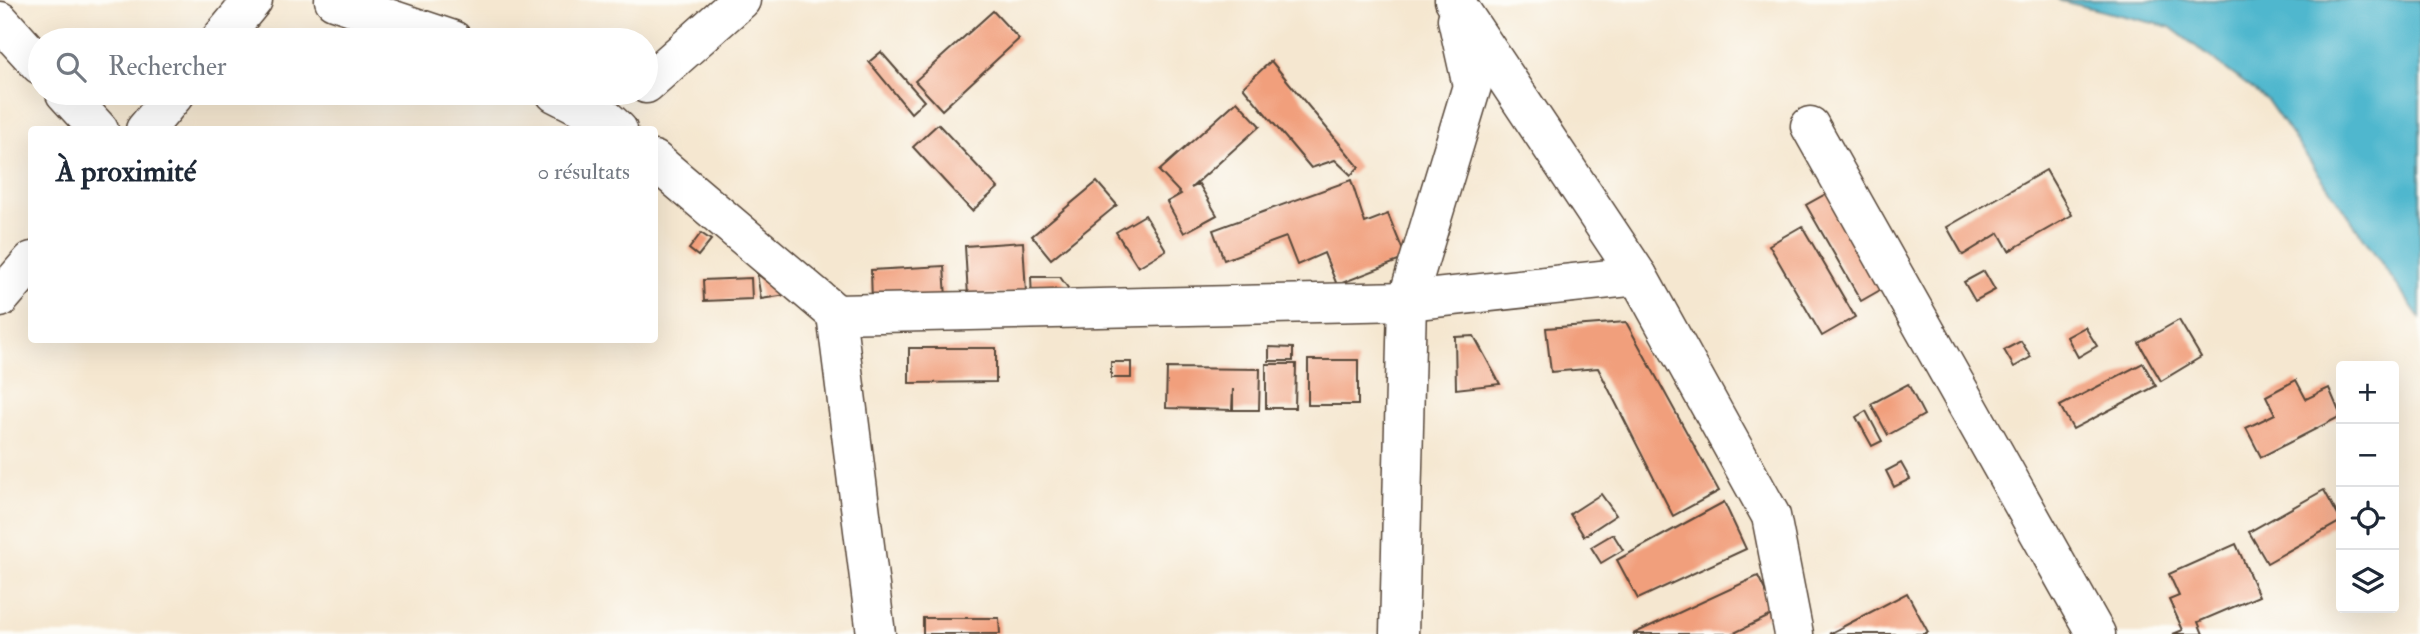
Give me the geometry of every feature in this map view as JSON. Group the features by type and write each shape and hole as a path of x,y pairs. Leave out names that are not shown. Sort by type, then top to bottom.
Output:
{"street":[{"path":"230,28 253,0"},
{"path":"334,0 417,28"},
{"path":"658,73 741,0"},
{"path":"1453,0 1638,276 1771,516 1794,634"},
{"path":"1399,634 1407,301 1472,86 1453,0"},
{"path":"0,21 28,52"},
{"path":"76,105 95,126"},
{"path":"148,126 166,105"},
{"path":"577,105 612,124 627,105"},
{"path":"1810,125 2096,634"},
{"path":"658,163 836,314 1407,301 1638,276"},
{"path":"0,298 28,266"},
{"path":"836,314 876,634"}],"water":[{"path":"2057,0 2420,0 2420,318 2267,100 2170,27"}],"building":[{"path":"993,11 1019,39 942,110 915,81"},
{"path":"881,52 924,101 911,113 869,62"},
{"path":"1271,61 1359,167 1351,175 1335,160 1311,168 1243,87"},
{"path":"1237,101 1260,126 1191,188 1199,184 1217,215 1184,233 1167,202 1181,194 1159,171"},
{"path":"938,124 998,188 972,211 913,147"},
{"path":"2046,170 2072,215 2009,251 1999,233 1963,255 1947,227"},
{"path":"1351,180 1365,223 1388,214 1406,258 1337,285 1324,253 1297,265 1286,237 1224,260 1213,230"},
{"path":"1097,182 1117,205 1051,259 1032,236"},
{"path":"1840,186 1896,281 1861,301 1806,205"},
{"path":"1145,215 1166,250 1138,267 1116,232"},
{"path":"1802,226 1855,317 1822,336 1769,245"},
{"path":"701,233 711,240 698,256 689,249"},
{"path":"1023,242 1026,293 968,296 965,246"},
{"path":"944,266 946,298 872,302 871,270"},
{"path":"1984,271 1995,290 1975,301 1964,282"},
{"path":"757,274 786,295 761,299"},
{"path":"1031,277 1060,277 1073,295 1032,298"},
{"path":"751,278 752,299 704,301 703,280"},
{"path":"2179,320 2201,357 2161,381 2139,343"},
{"path":"1626,322 1719,491 1673,516 1598,368 1551,372 1546,328"},
{"path":"2085,327 2097,346 2078,357 2067,337"},
{"path":"1474,336 1500,384 1456,389 1455,337"},
{"path":"2021,341 2031,357 2014,367 2004,350"},
{"path":"1269,347 1293,348 1293,361 1269,361"},
{"path":"909,348 996,348 996,382 909,383"},
{"path":"1308,360 1358,360 1358,405 1308,405"},
{"path":"1111,362 1131,362 1131,378 1111,378"},
{"path":"2143,363 2156,386 2073,429 2060,406"},
{"path":"1266,364 1296,364 1295,408 1266,408"},
{"path":"1167,368 1260,369 1259,410 1233,410 1233,389 1232,410 1166,408"},
{"path":"2296,380 2306,399 2329,388 2336,404 2336,419 2261,457 2246,428 2275,414 2266,396"},
{"path":"1908,384 1924,415 1888,435 1871,404"},
{"path":"1866,411 1882,441 1872,446 1856,417"},
{"path":"1901,463 1910,479 1894,487 1886,471"},
{"path":"2324,490 2336,512 2336,524 2267,563 2249,532"},
{"path":"1601,494 1616,515 1584,536 1570,514"},
{"path":"1724,502 1746,549 1638,599 1617,560"},
{"path":"1613,534 1623,550 1601,563 1591,547"},
{"path":"2236,544 2259,596 2198,622 2203,634 2173,634 2183,630 2169,600 2179,596 2169,574"},
{"path":"1758,576 1776,613 1732,634 1633,634"},
{"path":"1907,593 1928,632 1829,634"},
{"path":"923,618 999,618 1000,634 923,634"}]}
